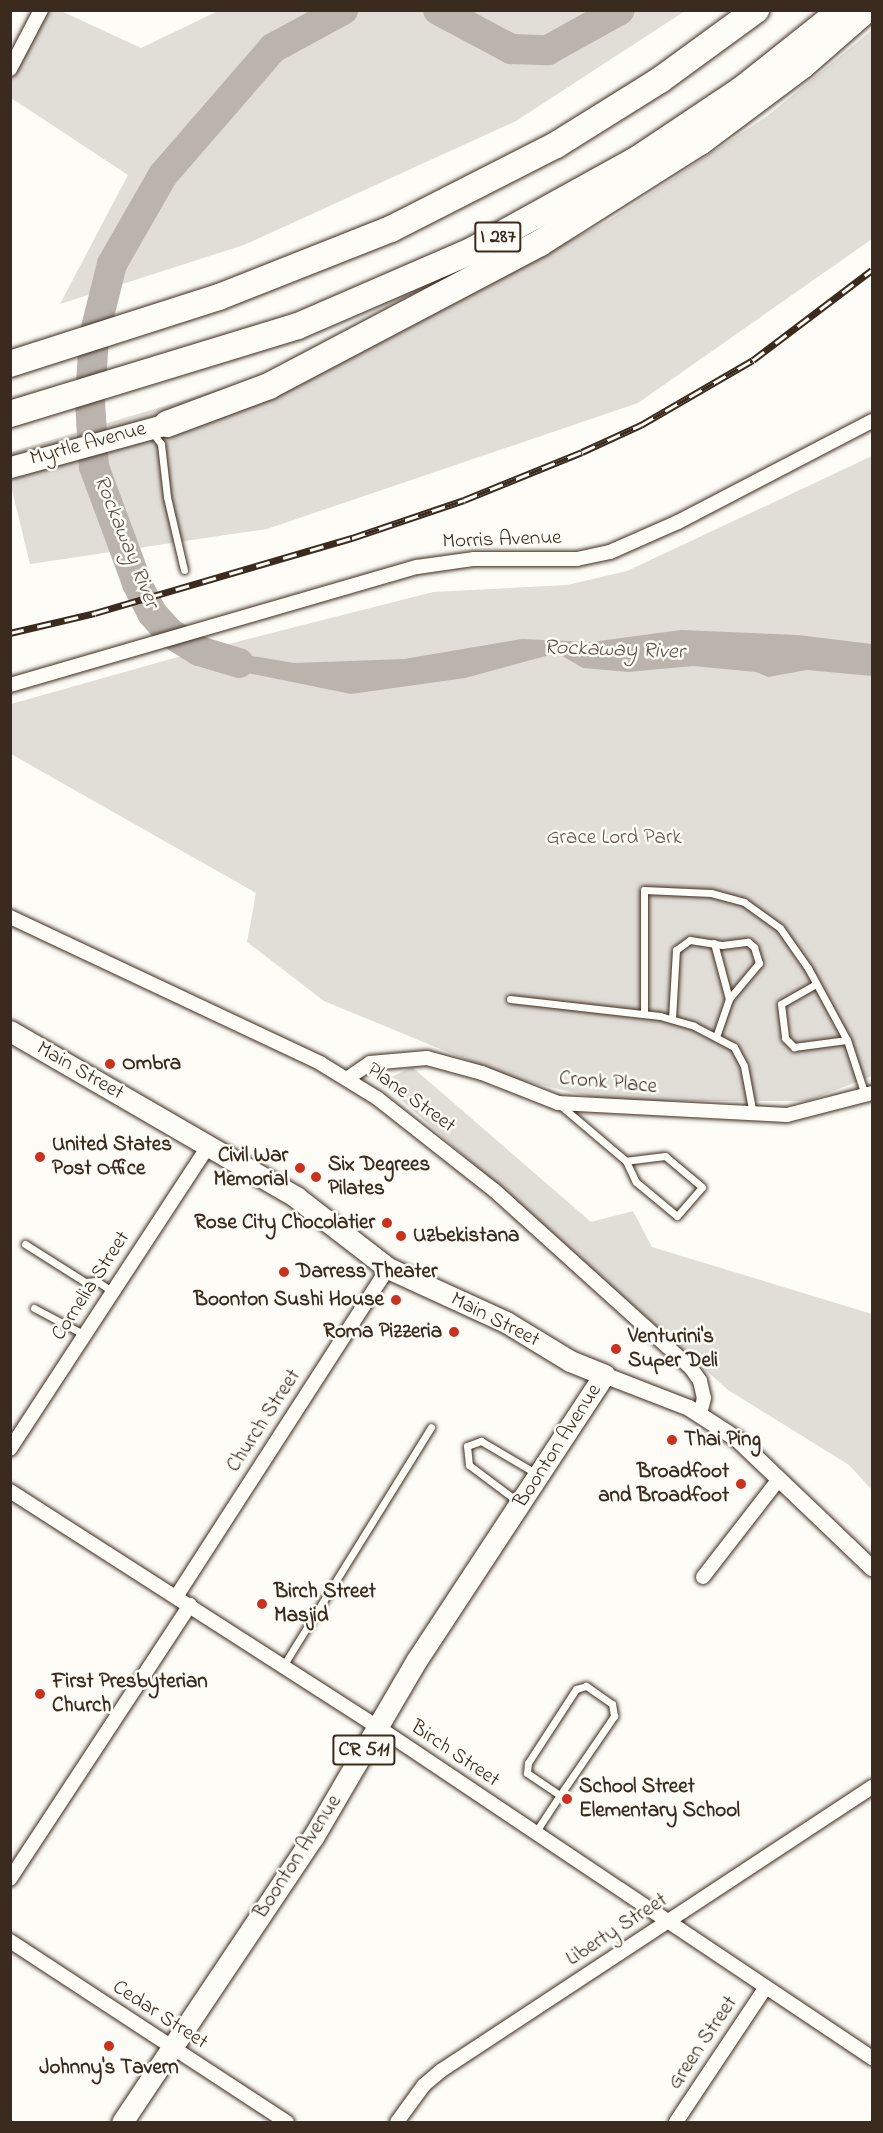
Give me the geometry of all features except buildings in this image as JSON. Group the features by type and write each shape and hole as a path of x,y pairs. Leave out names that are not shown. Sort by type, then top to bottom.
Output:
{"highway":[{"name":"I 287","path":"10,364 124,327 335,253 447,202 607,114 756,10"},
{"name":"I 287","path":"10,414 113,385 298,326 414,278 490,242 583,193 681,131 793,51 842,10"},
{"path":"158,425 269,386 540,243 700,142 803,65 866,10"}],"main road":[{"name":"Myrtle Avenue","path":"10,467 48,454 158,425"},
{"name":"Main Street","path":"10,1031 296,1197 388,1268 506,1322 570,1361 604,1375"},
{"name":"Boonton Avenue","path":"122,2122 313,1837 378,1727 604,1375"}],"street":[{"path":"10,69 41,10"},
{"name":"Morris Avenue","path":"10,685 417,567 474,559 577,559 610,552 678,522 873,421"},
{"name":"Plane Street","path":"10,917 348,1078 408,1120 494,1190 690,1368 700,1381 704,1398 700,1414"},
{"name":"Cronk Place","path":"348,1078 370,1063 427,1058 482,1073 558,1103 753,1114 787,1115 869,1094"},
{"name":"Cornelia Street","path":"10,1449 208,1146"},
{"name":"Church Street","path":"176,1597 388,1268"},
{"name":"Main Street","path":"604,1375 700,1414 737,1439 873,1568"},
{"path":"703,1577 779,1479"},
{"name":"Birch Street","path":"10,1491 378,1727 873,2058"},
{"path":"10,1879 190,1605"},
{"name":"Liberty Street","path":"397,2122 409,2103 442,2070 873,1787"},
{"name":"Cedar Street","path":"10,1941 287,2122"},
{"name":"Green Street","path":"676,2122 766,1987"}],"lane":[{"path":"158,425 167,497 184,570"},
{"path":"644,1014 644,890 711,892 744,902 780,928 816,984 847,1040 869,1094"},
{"path":"672,1019 676,950 690,940 714,944 748,942 759,963 729,999 716,1037"},
{"path":"714,944 729,999"},
{"path":"816,984 782,1004 785,1038 794,1047 847,1040"},
{"path":"510,999 672,1019 716,1037 734,1047 744,1066 753,1114"},
{"path":"558,1103 626,1161 636,1182 676,1216 702,1187 665,1156 626,1161"},
{"path":"25,1244 85,1282 97,1281 113,1292"},
{"path":"34,1308 85,1335"},
{"path":"283,1666 431,1427"},
{"path":"520,1503 469,1465 467,1446 481,1441 539,1475"},
{"path":"535,1833 561,1795 614,1716 612,1704 586,1686 576,1689 528,1763 527,1773 561,1795"}],"green space":[{"path":"38,11 61,11 141,48 218,11 685,11 516,121 244,245 60,304 128,175 11,98 11,61"},
{"path":"872,30 872,239 638,403 267,529 30,564 11,486 11,452 291,368 420,317 608,221 766,117"},
{"name":"Grace Lord Park","path":"872,456 872,1076 808,1101 609,1101 508,1077 324,1001 247,942 256,893 11,754 11,704 185,655 433,592 567,585 627,571"},
{"path":"412,1067 591,1222 633,1211 652,1247 872,1314 872,1490 849,1465 728,1390 381,1082"}],"water":[{"path":"681,630 798,635 872,644 872,676 807,670 768,677 756,672 693,666 628,672 583,668 557,653 465,678 351,694 233,670 185,655 222,645 246,655 294,663 404,659 522,639 591,642"}],"waterway":[{"name":"Rockaway River","path":"239,663 199,651 169,632 152,613 137,583 94,467 90,401 94,336 112,264 163,175 273,48 343,10"},
{"name":"Rockaway River","path":"438,10 511,49 548,50 620,10"}],"railway":[{"path":"10,633 95,613 352,538 464,500 582,452 641,425 753,360 872,270"}],"place":[{"name":"Ombra","path":"110,1064"},
{"name":"United States Post Office","path":"40,1157"},
{"name":"Civil War Memorial","path":"300,1168"},
{"name":"Six Degrees Pilates","path":"316,1177"},
{"name":"Rose City Chocolatier","path":"387,1223"},
{"name":"Uzbekistana","path":"401,1236"},
{"name":"Darress Theater","path":"284,1272"},
{"name":"Boonton Sushi House","path":"396,1300"},
{"name":"Roma Pizzeria","path":"454,1332"},
{"name":"Venturini's Super Deli","path":"616,1349"},
{"name":"Thai Ping","path":"672,1440"},
{"name":"Broadfoot and Broadfoot","path":"741,1484"},
{"name":"Birch Street Masjid","path":"262,1604"},
{"name":"First Presbyterian Church","path":"40,1694"},
{"name":"School Street Elementary School","path":"567,1799"},
{"name":"Johnny's Tavern","path":"109,2046"}]}
